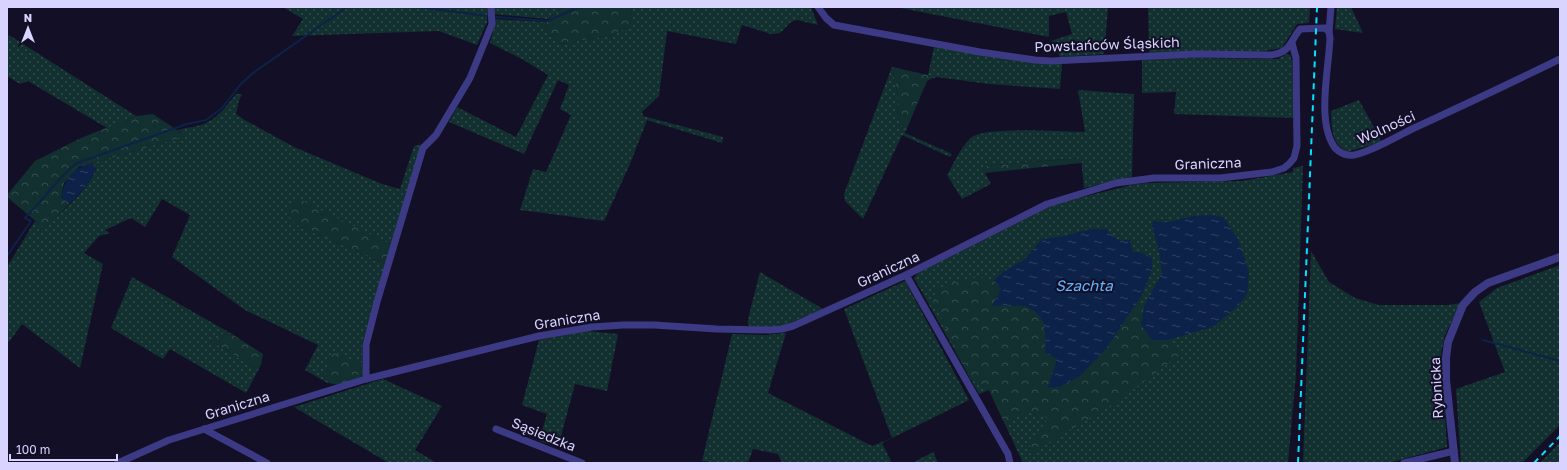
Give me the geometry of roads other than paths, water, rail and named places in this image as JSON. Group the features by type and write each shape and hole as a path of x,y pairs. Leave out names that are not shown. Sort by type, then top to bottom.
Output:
{"street":[{"path":"366,379 366,346 377,302 423,148 436,135 470,78 492,24 491,7"},
{"name":"Powstańców Śląskich","path":"818,7 826,18 834,25 980,52 1051,61 1196,54 1271,55 1286,50 1300,29 1327,30"},
{"name":"Wolności","path":"1331,7 1327,30 1330,38 1325,88 1325,114 1329,136 1335,147 1341,153 1348,155 1354,155 1379,145 1560,59"},
{"name":"Graniczna","path":"118,463 169,440 366,379 539,336 592,327 654,325 716,329 782,329 793,326 906,275 1047,204 1116,184 1154,178 1220,178 1272,172 1284,168 1294,158 1297,146 1297,63 1292,43"},
{"name":"Rybnicka","path":"1456,463 1446,380 1446,358 1448,342 1463,305 1475,292 1488,283 1560,256"},
{"path":"906,275 1008,454 1010,463"},
{"path":"204,429 267,463"},
{"name":"Sąsiedzka","path":"496,429 582,463"},
{"path":"1404,463 1454,451"}],"water":[{"path":"92,163 96,169 81,191 70,203 61,198 70,175 79,168"},
{"path":"1211,215 1223,217 1238,239 1249,272 1247,294 1239,305 1213,327 1167,340 1152,340 1141,325 1144,306 1162,273 1159,251 1152,226 1153,221 1169,222 1192,216"},
{"name":"Szachta","path":"1090,229 1106,229 1118,240 1130,240 1133,252 1140,252 1152,258 1152,270 1142,295 1106,349 1080,376 1058,388 1048,387 1057,359 1045,353 1046,339 1042,320 1034,311 1024,306 992,306 1001,289 994,280 1003,272 1024,260 1042,239 1064,236"}],"waterway":[{"path":"7,256 31,221 25,218 63,176 77,163 187,124 206,120 222,108 240,85 253,73 347,7"},
{"path":"417,7 488,16"},
{"path":"496,17 548,21 582,7"},
{"path":"1483,340 1560,361"}],"railway":[{"path":"1298,463 1317,7"},
{"path":"1534,463 1560,436"}]}
